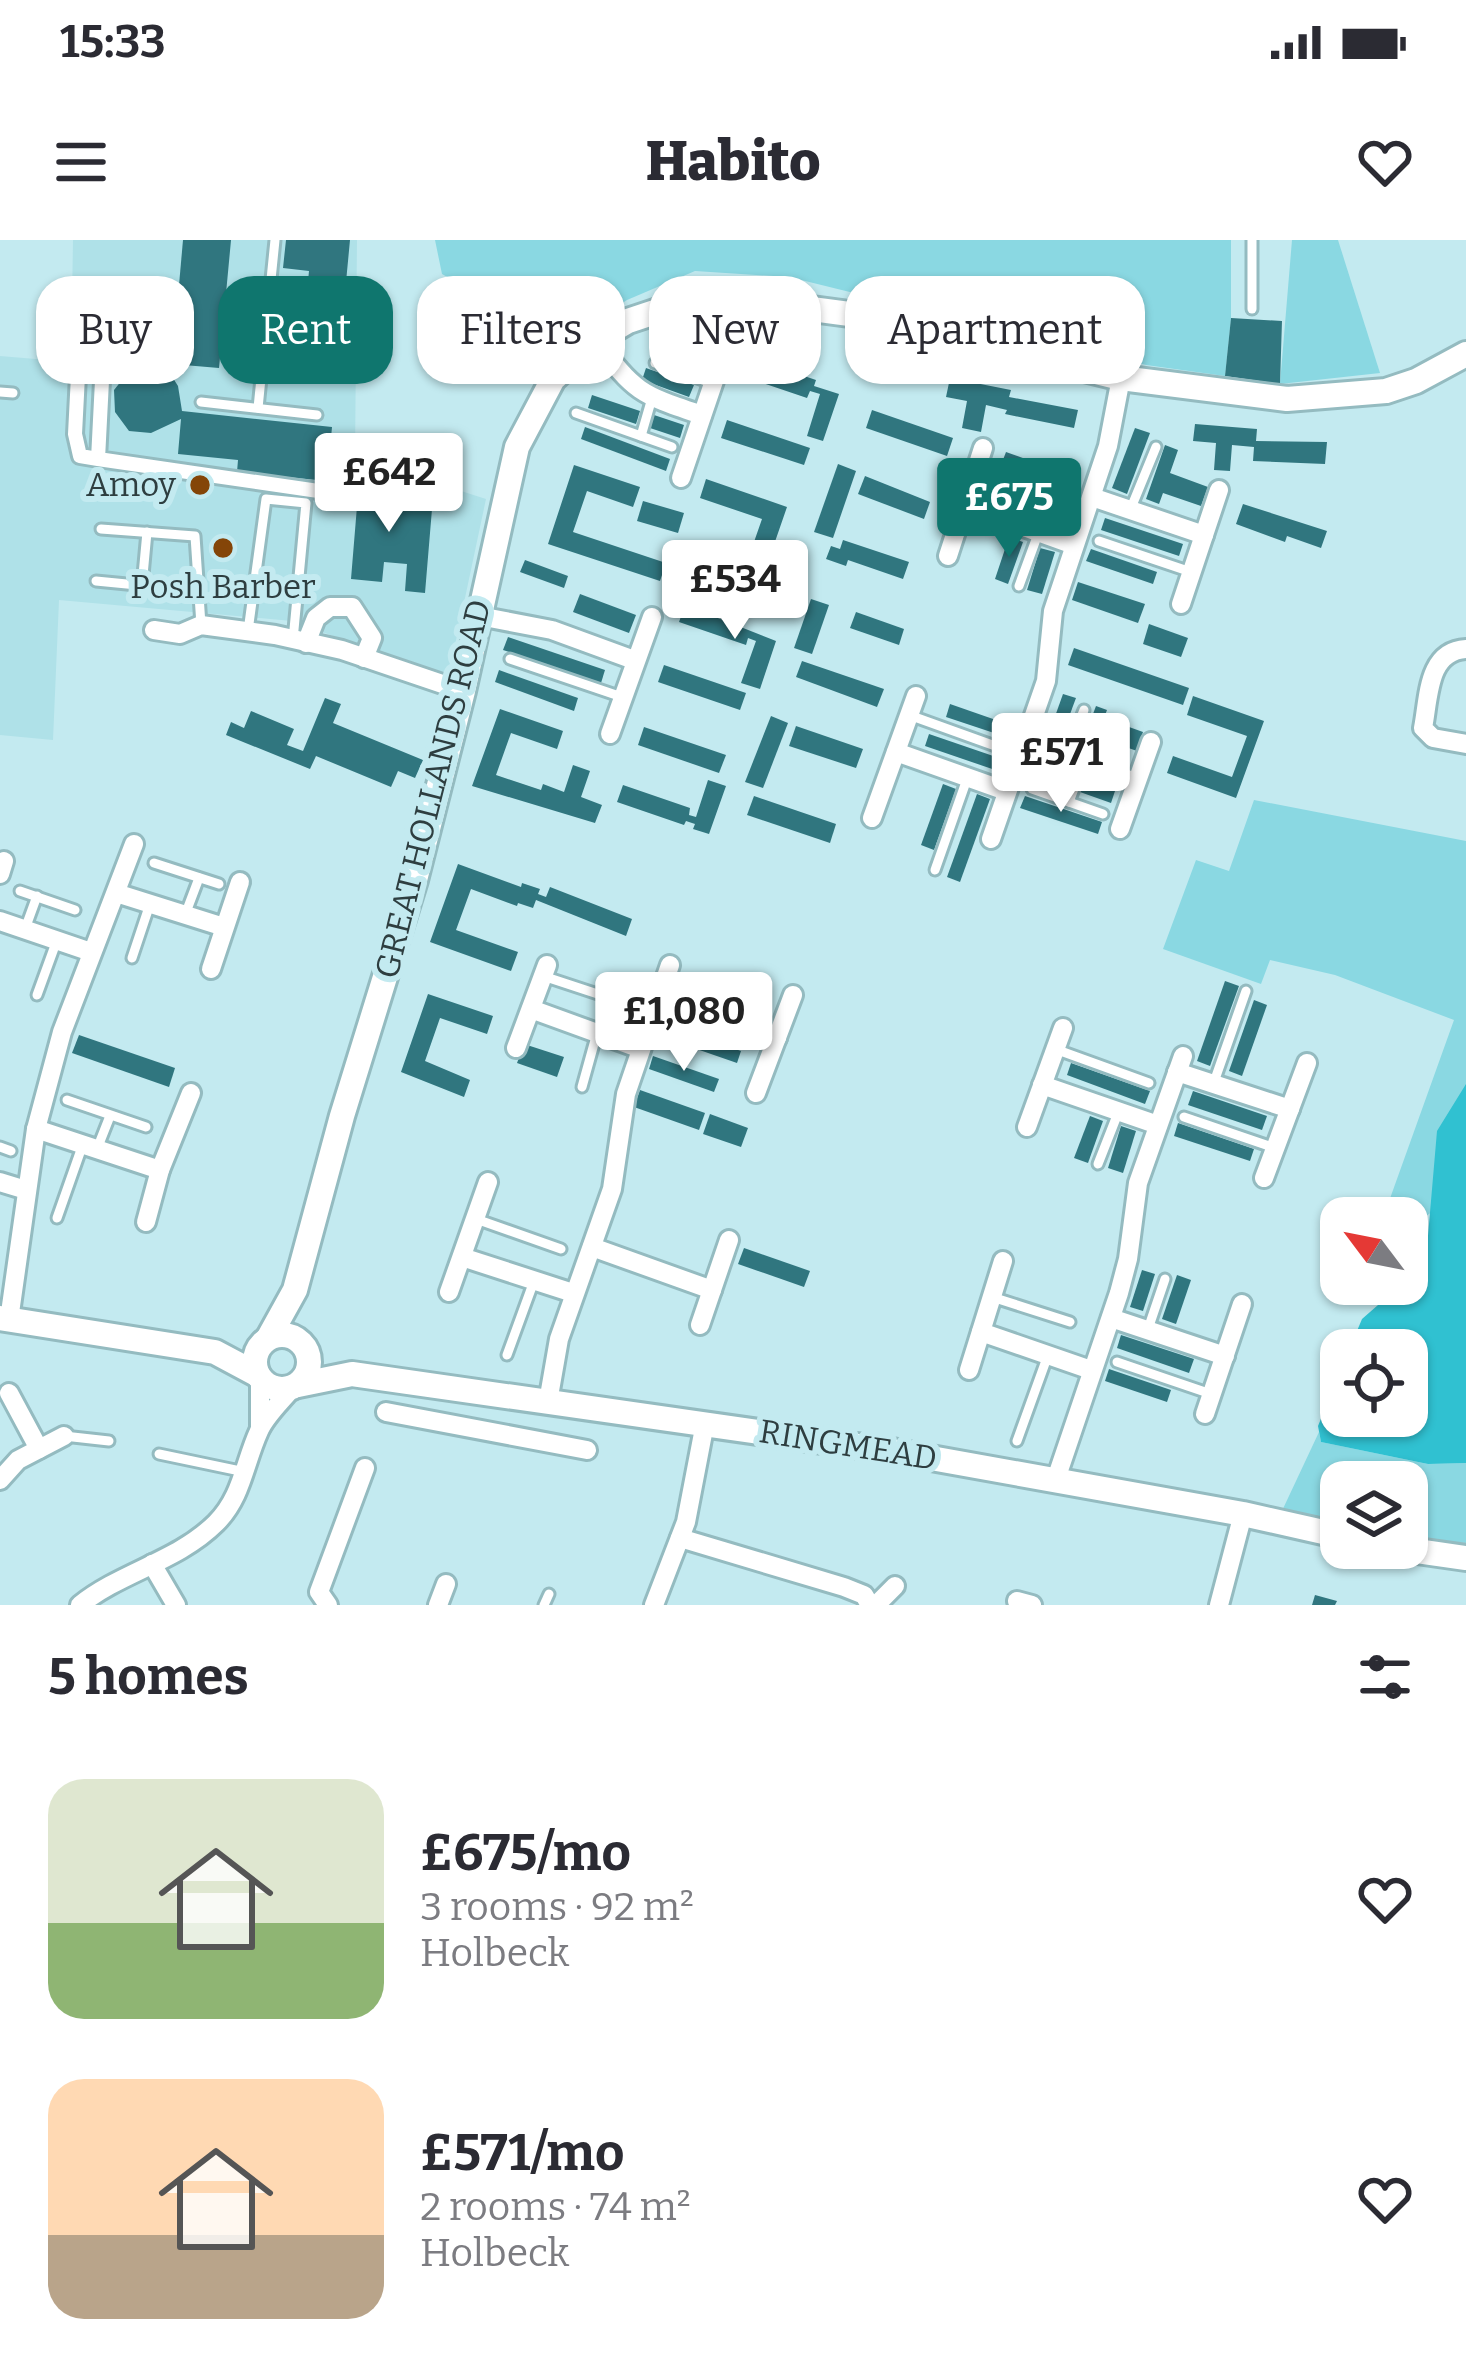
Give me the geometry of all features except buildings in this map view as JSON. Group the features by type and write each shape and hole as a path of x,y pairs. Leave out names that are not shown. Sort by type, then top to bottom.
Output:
{"street":[{"name":"GREAT HOLLANDS ROAD","path":"625,323 685,302 744,300 845,313"},
{"name":"GREAT HOLLANDS ROAD","path":"1145,380 1232,394 1317,399 1385,391 1416,381 1466,354"},
{"path":"98,459 103,361 79,356 75,434 80,457 332,493"},
{"path":"625,380 652,398 702,416"},
{"name":"GREAT HOLLANDS ROAD","path":"266,1340 295,1290 342,1116 415,880 464,692 517,447 551,384"},
{"path":"681,478 714,384"},
{"path":"991,839 1046,681 1053,611 1108,446 1120,384"},
{"path":"948,556 983,448"},
{"path":"1181,604 1219,490"},
{"path":"1092,497 1204,535"},
{"path":"965,506 1074,545"},
{"path":"300,641 330,607 352,608 372,638 364,658"},
{"path":"479,616 552,629 634,660"},
{"path":"610,734 652,617"},
{"path":"154,630 180,634 201,625 300,641 464,692"},
{"path":"1466,649 1452,650 1436,665 1423,728 1433,738 1466,744"},
{"path":"872,818 912,706"},
{"path":"1120,830 1133,782 1151,742"},
{"path":"1023,745 1133,782"},
{"path":"896,752 1006,791"},
{"path":"134,844 62,1032 36,1129 5,1319 215,1352 274,1388 295,1386"},
{"path":"211,969 240,882"},
{"path":"116,893 224,927"},
{"path":"0,921 91,952"},
{"path":"548,1402 559,1339 612,1189 626,1094 670,965"},
{"path":"517,1048 545,970"},
{"path":"756,1094 794,995"},
{"path":"659,999 777,1038"},
{"path":"531,1009 641,1049"},
{"path":"1028,1127 1063,1028"},
{"path":"1264,1178 1307,1063"},
{"path":"1055,1479 1111,1318 1128,1258 1138,1184 1180,1064 1214,1084 1290,1109"},
{"path":"1042,1085 1158,1125"},
{"path":"146,1222 160,1170 191,1093"},
{"path":"36,1129 160,1170"},
{"path":"0,1182 26,1190"},
{"path":"449,1292 488,1182"},
{"path":"700,1325 729,1240"},
{"path":"592,1247 712,1289"},
{"path":"462,1257 573,1293"},
{"path":"968,1370 1003,1261"},
{"name":"GREAT HOLLANDS ROAD","path":"295,1290 304,1345"},
{"path":"1208,1404 1242,1304"},
{"path":"1111,1318 1225,1357"},
{"path":"981,1332 1090,1370"},
{"path":"215,1352 287,1334 304,1345 310,1363 260,1428"},
{"path":"80,1605 109,1584 190,1544 216,1523 238,1494 260,1428 255,1358 266,1340"},
{"name":"RINGMEAD","path":"304,1345 352,1374"},
{"name":"RINGMEAD","path":"295,1386 352,1374 706,1423 1055,1479 1320,1531"},
{"path":"9,1393 39,1449"},
{"path":"495,1433 504,1395"},
{"path":"386,1412 587,1450"},
{"path":"654,1605 697,1482 706,1423"},
{"path":"0,1480 18,1460 64,1436"},
{"path":"328,1605 320,1592 365,1468"},
{"path":"1220,1605 1243,1514"},
{"path":"680,1538 844,1587 864,1595 873,1605 895,1586"},
{"path":"1428,1553 1466,1558"},
{"path":"152,1564 176,1605"},
{"path":"438,1605 446,1584"}],"lane":[{"path":"258,409 275,240"},
{"path":"1252,240 1252,309"},
{"path":"0,392 13,393"},
{"path":"640,436 652,398"},
{"path":"201,402 317,415"},
{"path":"576,413 672,446"},
{"path":"1131,510 1156,447"},
{"path":"978,469 1060,501"},
{"path":"248,631 266,499 306,503 300,641"},
{"path":"101,529 195,536 201,625"},
{"path":"142,586 147,532"},
{"path":"1019,586 1039,532"},
{"path":"1099,542 1192,572"},
{"path":"96,581 178,589"},
{"path":"510,659 622,697"},
{"path":"912,706 998,747"},
{"path":"1069,802 1084,710"},
{"path":"935,870 967,778"},
{"path":"1032,789 1103,814"},
{"path":"154,863 219,884"},
{"path":"184,915 199,878"},
{"path":"20,891 75,910"},
{"path":"25,929 37,896"},
{"path":"132,958 150,904"},
{"path":"37,995 56,940"},
{"path":"545,970 625,1003"},
{"path":"1214,1084 1246,991"},
{"path":"582,1087 597,1034"},
{"path":"1055,1048 1149,1083"},
{"path":"67,1100 146,1127"},
{"path":"1098,1164 1119,1111"},
{"path":"57,1217 90,1146 110,1116"},
{"path":"1184,1117 1275,1148"},
{"path":"476,1219 561,1249"},
{"path":"1148,1329 1165,1280"},
{"path":"507,1355 534,1281"},
{"path":"992,1297 1070,1322"},
{"path":"1017,1442 1048,1355"},
{"path":"1117,1363 1208,1404"},
{"path":"64,1436 109,1441"},
{"path":"159,1454 245,1472"}],"shaded area":[{"path":"73,240 357,240 357,276 218,276 218,384 356,384 355,457 486,499 448,678 292,621 59,600 53,740 0,735 0,356 36,359 36,384 194,384 194,276 72,276"},
{"path":"435,240 1231,240 1231,318 1225,376 1145,365 1145,276 845,276 845,291 821,285 821,276 695,271 683,276 649,276 649,291 625,301 625,276 442,274"},
{"path":"1292,240 1338,240 1380,373 1280,384"},
{"path":"1254,800 1466,841 1466,1187 1428,1215 1428,1197 1391,1197 1454,1020 1335,975 1270,960 1261,984 1163,949 1196,860 1229,871"},
{"path":"1466,1084 1466,1463 1428,1464 1321,1442 1320,1437 1428,1437 1428,1329 1358,1329 1378,1305 1428,1305 1437,1131"},
{"path":"1319,1432 1321,1442 1413,1461 1320,1461 1320,1521 1281,1513"},
{"path":"1466,1463 1466,1543 1428,1540 1428,1464"}],"place":[{"name":"Amoy","path":"200,485"},
{"name":"Posh Barber","path":"223,548"}]}
